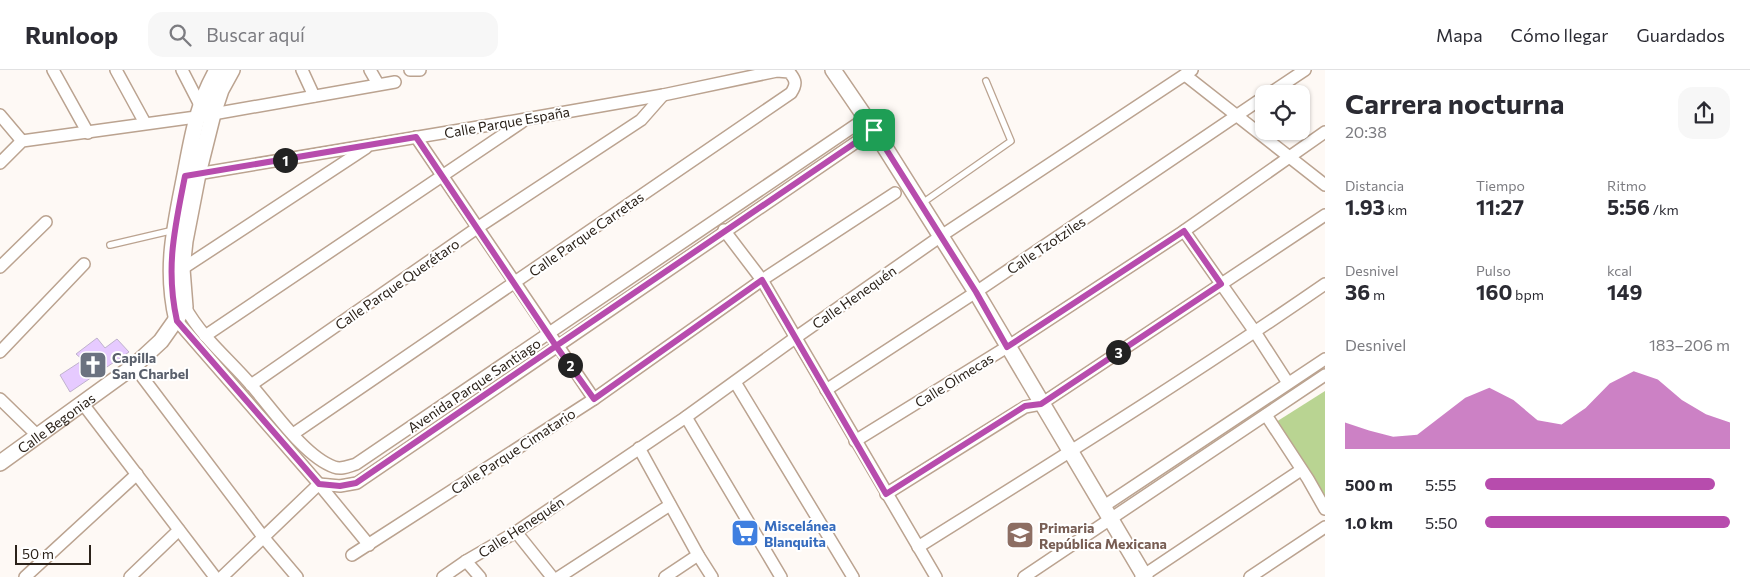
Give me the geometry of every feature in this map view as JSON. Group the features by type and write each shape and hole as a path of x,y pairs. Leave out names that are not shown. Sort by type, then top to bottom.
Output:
{"street":[{"path":"53,70 88,133"},
{"path":"116,70 145,123"},
{"path":"182,70 203,112"},
{"path":"185,307 182,269 191,175 203,112 217,70"},
{"path":"203,112 221,90 232,70"},
{"path":"302,70 314,96"},
{"path":"370,70 378,84"},
{"path":"410,70 420,70"},
{"path":"833,70 870,124 976,292 1144,576 1302,470"},
{"path":"1282,85 1305,70"},
{"name":"Calle Parque España","path":"191,175 526,120 663,95 777,71 789,72 795,79"},
{"path":"1188,72 1236,116 1325,185"},
{"name":"Calle Henequén","path":"443,577 466,561 516,532 686,417 941,236 1188,72"},
{"name":"Calle Parque Carretas","path":"293,434 792,92 796,86 795,79"},
{"path":"0,163 22,141 88,133 203,112 395,82"},
{"name":"Calle Parque Querétaro","path":"251,385 477,228 641,120 663,95"},
{"name":"Calle Tzotziles","path":"826,390 976,292 1255,103"},
{"path":"0,116 22,141"},
{"path":"205,336 526,120"},
{"name":"Avenida Parque Santiago","path":"319,484 340,486 356,483 724,230 870,124"},
{"name":"Avenida Parque Santiago","path":"185,307 194,323 205,336 293,434 318,458 335,468 346,468 356,464 549,334 716,218 870,124"},
{"name":"Calle Olmecas","path":"855,441 1007,347 1184,231 1325,132"},
{"path":"416,137 556,346 594,399"},
{"path":"182,269 370,146"},
{"path":"191,175 174,230 171,271 172,298 177,321 319,484 368,545"},
{"name":"Calle Parque Cimatario","path":"352,555 594,399 762,280 894,193"},
{"path":"886,494 1025,406 1041,404 1325,215"},
{"path":"0,267 46,222"},
{"path":"724,230 762,280 936,577"},
{"path":"1184,231 1255,332 1288,383"},
{"path":"0,352 84,264"},
{"path":"918,547 1070,452 1255,332 1325,284"},
{"name":"Calle Begonias","path":"0,463 134,366 161,341 177,321 185,307"},
{"path":"1024,577 1107,512 1325,358"},
{"path":"134,366 264,538 297,577"},
{"path":"1107,512 1324,378"},
{"path":"735,382 853,577"},
{"path":"0,399 38,436"},
{"path":"83,404 215,577"},
{"path":"1266,415 1325,509"},
{"path":"686,417 781,577"},
{"path":"639,448 712,577"},
{"path":"25,577 137,474"},
{"path":"222,577 319,484"},
{"path":"559,577 670,505"},
{"path":"1250,577 1325,527"},
{"path":"130,577 179,530"},
{"path":"516,532 552,577"},
{"path":"665,577 698,555"},
{"path":"466,561 480,577"}],"lane":[{"path":"921,204 1011,141 986,81"},
{"path":"110,245 174,230"}],"green space":[{"path":"1325,391 1325,504 1276,422"}],"building":[{"name":"Capilla San Charbel","path":"97,338 105,348 117,339 129,352 70,392 60,375 83,360 76,354"}],"place":[{"name":"Capilla San Charbel","path":"93,365"},
{"name":"Miscelánea Blanquita","path":"745,533"},
{"name":"Primaria República Mexicana","path":"1020,535"}],"route":[{"path":"874,130 724,230 556,346 416,137 185,176 172,241 172,298 177,321 319,484 340,486 356,483 556,346 594,399 762,280 886,494 1025,406 1041,404 1221,284 1184,231 1007,347 976,292 874,130"}]}
